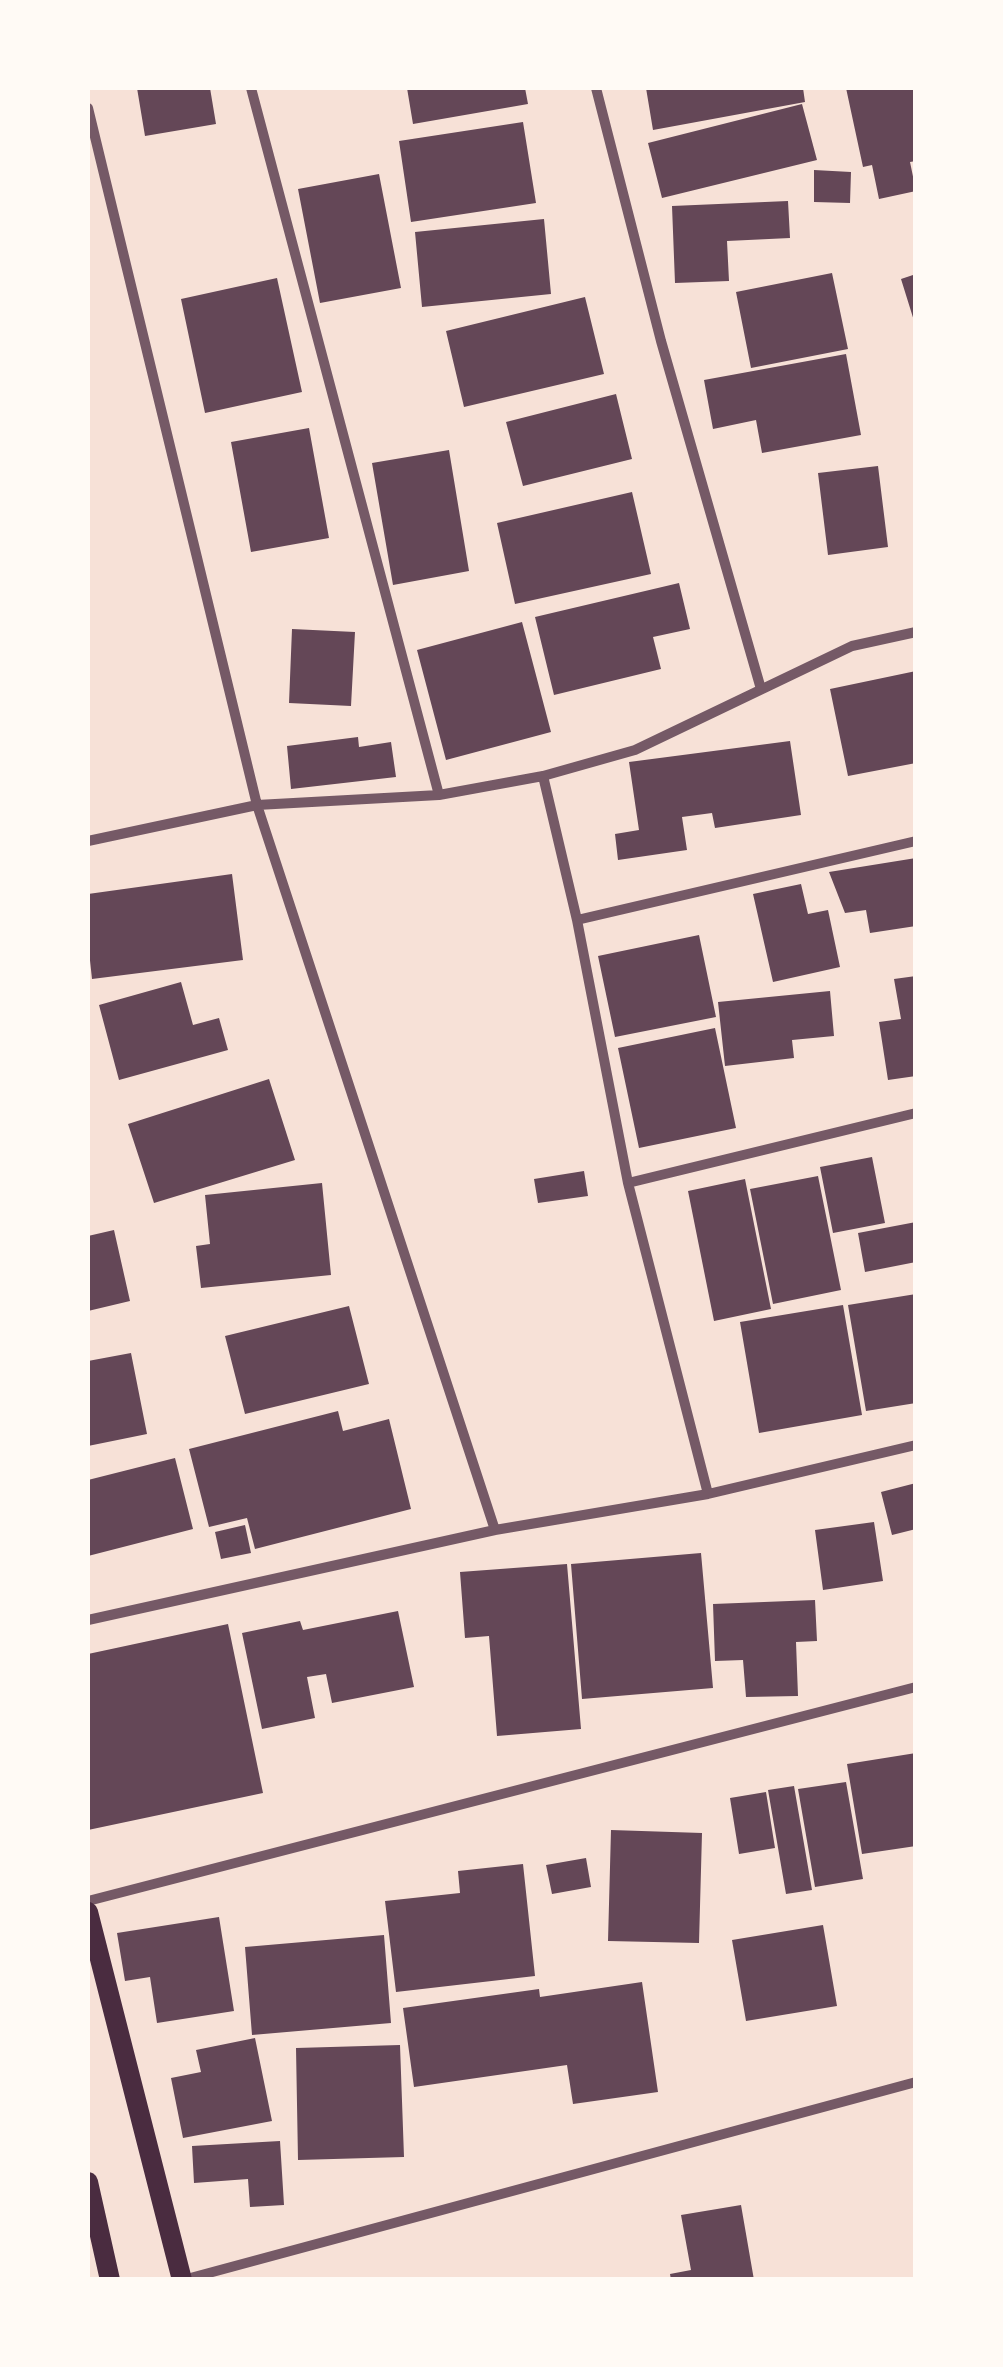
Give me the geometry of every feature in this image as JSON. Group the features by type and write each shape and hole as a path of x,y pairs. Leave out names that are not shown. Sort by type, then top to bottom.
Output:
{"main road":[{"path":"88,1912 182,2280"},
{"path":"88,2182 110,2280"}],"street":[{"path":"251,88 439,796"},
{"path":"596,88 662,342 762,690"},
{"path":"88,108 257,805 496,1530"},
{"path":"88,842 257,805 439,796 543,776 635,750 852,646 916,632"},
{"path":"543,776 577,920 628,1184 708,1494"},
{"path":"577,920 916,841"},
{"path":"628,1184 916,1113"},
{"path":"88,1620 496,1530 708,1494 916,1445"},
{"path":"88,1901 916,1687"},
{"path":"182,2280 916,2082"}],"building":[{"path":"137,88 210,88 216,124 145,136"},
{"path":"407,88 525,88 528,104 413,124"},
{"path":"646,88 803,88 805,102 653,130"},
{"path":"846,88 916,88 916,161 910,162 916,191 879,199 872,165 863,167"},
{"path":"802,104 817,160 662,198 648,143"},
{"path":"523,122 536,203 411,222 399,141"},
{"path":"814,170 851,172 850,203 814,202"},
{"path":"379,174 401,288 320,303 298,189"},
{"path":"788,201 790,238 727,241 729,281 675,283 672,206"},
{"path":"544,219 551,294 422,307 415,232"},
{"path":"832,273 848,349 751,368 736,292"},
{"path":"916,274 916,324 915,324 901,279"},
{"path":"277,278 302,392 205,413 181,299"},
{"path":"585,297 604,374 464,407 446,331"},
{"path":"846,354 861,435 762,453 756,420 713,429 704,380"},
{"path":"616,394 632,459 523,486 506,422"},
{"path":"309,428 329,538 251,552 231,442"},
{"path":"449,450 469,571 393,585 372,463"},
{"path":"878,466 888,547 828,555 818,473"},
{"path":"632,492 651,574 515,604 497,523"},
{"path":"679,583 690,629 653,637 661,669 554,695 535,617"},
{"path":"522,622 551,732 446,760 417,650"},
{"path":"292,629 355,632 351,706 289,703"},
{"path":"916,671 916,763 848,776 830,689"},
{"path":"358,737 359,747 391,742 396,777 291,789 287,746"},
{"path":"790,741 801,815 715,828 712,813 682,817 687,850 618,860 615,834 639,830 629,762"},
{"path":"916,858 916,926 870,933 866,910 845,913 829,872"},
{"path":"232,874 243,960 92,979 88,894"},
{"path":"801,884 808,914 828,910 840,967 773,982 753,894"},
{"path":"699,935 716,1017 615,1037 598,956"},
{"path":"916,976 916,1076 888,1080 879,1022 901,1019 894,979"},
{"path":"181,982 193,1025 219,1018 228,1050 119,1080 99,1005"},
{"path":"830,991 834,1036 792,1040 794,1058 725,1066 718,1002"},
{"path":"715,1028 736,1128 639,1148 618,1048"},
{"path":"269,1079 295,1160 154,1203 128,1124"},
{"path":"872,1157 885,1223 833,1233 820,1167"},
{"path":"584,1171 588,1196 538,1203 534,1179"},
{"path":"818,1176 841,1290 773,1304 750,1189"},
{"path":"745,1179 771,1309 714,1321 688,1191"},
{"path":"322,1183 331,1275 201,1288 196,1246 210,1244 205,1195"},
{"path":"916,1222 916,1262 865,1272 858,1233"},
{"path":"114,1230 130,1301 88,1311 88,1236"},
{"path":"916,1294 916,1403 866,1411 848,1305"},
{"path":"843,1305 862,1415 759,1433 740,1322"},
{"path":"349,1306 369,1384 245,1414 225,1336"},
{"path":"131,1353 147,1434 88,1446 88,1361"},
{"path":"338,1411 343,1431 389,1419 411,1509 255,1549 247,1518 209,1527 189,1449"},
{"path":"175,1458 193,1529 88,1556 88,1480"},
{"path":"916,1483 916,1529 892,1535 881,1492"},
{"path":"874,1522 883,1581 823,1590 815,1530"},
{"path":"245,1525 251,1553 221,1559 215,1532"},
{"path":"701,1553 713,1688 582,1699 571,1564"},
{"path":"567,1564 581,1729 497,1736 489,1636 465,1638 460,1572"},
{"path":"815,1600 817,1641 796,1642 798,1696 746,1697 743,1660 715,1661 713,1604"},
{"path":"398,1611 414,1687 332,1703 326,1674 307,1677 315,1718 262,1729 242,1633 300,1621 303,1630"},
{"path":"228,1624 263,1793 88,1830 88,1654"},
{"path":"916,1753 916,1846 862,1854 847,1764"},
{"path":"846,1782 863,1879 815,1887 798,1789"},
{"path":"794,1786 812,1890 786,1894 768,1790"},
{"path":"766,1792 775,1848 739,1854 730,1798"},
{"path":"611,1830 702,1833 699,1943 608,1941"},
{"path":"586,1858 591,1887 552,1894 546,1865"},
{"path":"523,1864 535,1976 396,1992 385,1901 460,1893 458,1871"},
{"path":"219,1917 234,2011 157,2023 150,1977 125,1981 117,1933"},
{"path":"823,1925 837,2006 746,2021 732,1940"},
{"path":"384,1935 391,2023 252,2035 245,1947"},
{"path":"642,1982 658,2092 573,2104 567,2065 414,2087 403,2008 539,1989 540,1997"},
{"path":"255,2038 272,2121 183,2138 171,2078 201,2072 196,2050"},
{"path":"400,2045 404,2157 298,2160 296,2048"},
{"path":"280,2141 284,2205 250,2207 248,2179 194,2183 192,2146"},
{"path":"741,2205 754,2280 671,2280 670,2274 691,2270 681,2215"}]}
